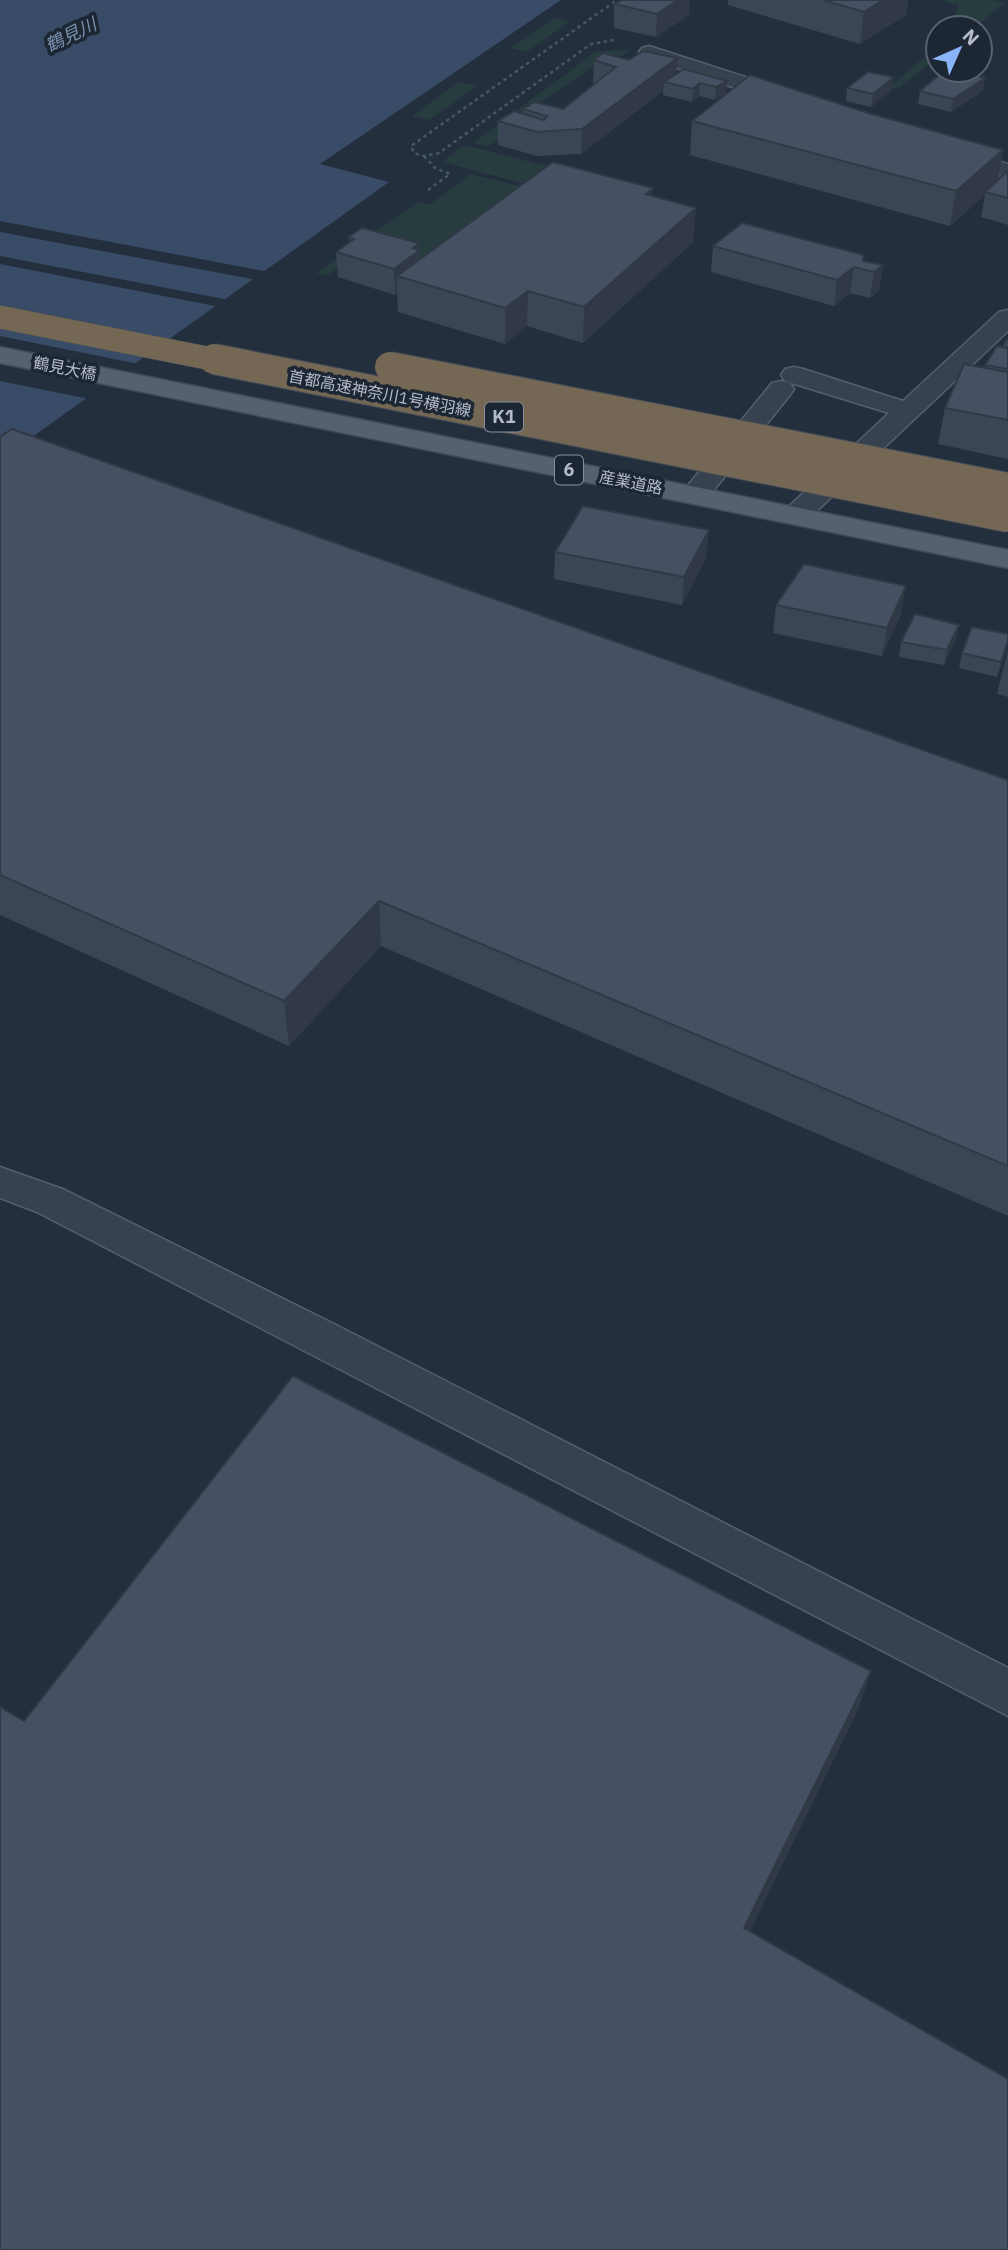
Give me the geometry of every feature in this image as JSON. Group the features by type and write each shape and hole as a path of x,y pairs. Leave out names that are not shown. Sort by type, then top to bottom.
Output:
{"highway":[{"name":"首都高速神奈川1号横羽線","path":"0,317 1008,517"},
{"name":"首都高速神奈川1号横羽線","path":"368,363 1008,488"}],"main road":[{"name":"鶴見大橋","path":"0,355 131,382"},
{"name":"産業道路","path":"131,382 1008,559"}],"street":[{"path":"649,52 816,107"},
{"path":"931,145 1008,171"},
{"path":"796,515 1008,317"},
{"path":"970,355 996,362"},
{"path":"695,495 787,382 909,411"},
{"path":"0,1182 51,1201 319,1336 1008,1693"}],"path":[{"path":"617,0 411,146 414,153 425,156 439,153 591,44 620,40 636,43 649,52"},
{"path":"425,156 435,168 450,174 428,190"}],"green space":[{"path":"941,0 993,0 1005,3 991,14 955,14 958,5"},
{"path":"554,18 569,22 527,52 511,48"},
{"path":"630,49 623,56 608,56 528,112 508,134 488,146 473,143 595,52"},
{"path":"924,58 924,68 898,89 869,82 873,78 894,83"},
{"path":"459,82 477,86 429,120 412,116"},
{"path":"465,145 550,167 526,184 442,162"},
{"path":"471,174 531,189 432,266 365,249 328,275 316,273 418,202 429,205"}],"water":[{"name":"鶴見川","path":"0,0 561,0 320,164 389,182 0,460"}],"pier":[{"path":"0,221 269,272 257,280 0,232"},
{"path":"0,256 229,300 220,307 0,264"},
{"path":"0,336 139,364 89,399 0,381"}],"building":[{"path":"622,0 678,0 657,14 614,4"},
{"path":"823,0 883,0 864,12"},
{"path":"643,51 677,58 582,129 537,132 498,121 514,111 544,120 547,116 523,109 535,102 563,109 616,67 594,60 603,53 629,60"},
{"path":"684,69 727,81 716,87 700,83 693,89 664,82"},
{"path":"868,72 894,77 873,94 847,88"},
{"path":"750,75 868,113 1003,150 956,191 692,121"},
{"path":"928,84 976,84 953,99 920,91"},
{"path":"553,162 653,188 646,194 696,208 584,307 528,291 505,308 397,276"},
{"path":"1008,171 1008,198 985,192"},
{"path":"742,223 864,255 863,261 883,265 874,272 854,267 837,280 713,246"},
{"path":"362,228 419,243 413,248 420,250 394,269 336,252 354,239 348,237"},
{"path":"997,346 1008,348 1008,369 985,365"},
{"path":"964,364 1008,372 1008,420 945,408"},
{"path":"12,429 1008,780 1008,1166 379,901 284,1001 0,875 0,437"},
{"path":"583,506 709,530 684,577 555,552"},
{"path":"804,564 906,586 887,628 776,605"},
{"path":"915,614 959,625 947,650 901,642"},
{"path":"972,627 1008,634 1001,662 962,653"},
{"path":"293,1376 871,1671 744,1928 1008,2079 1008,2250 0,2250 0,1707 24,1721"}]}
